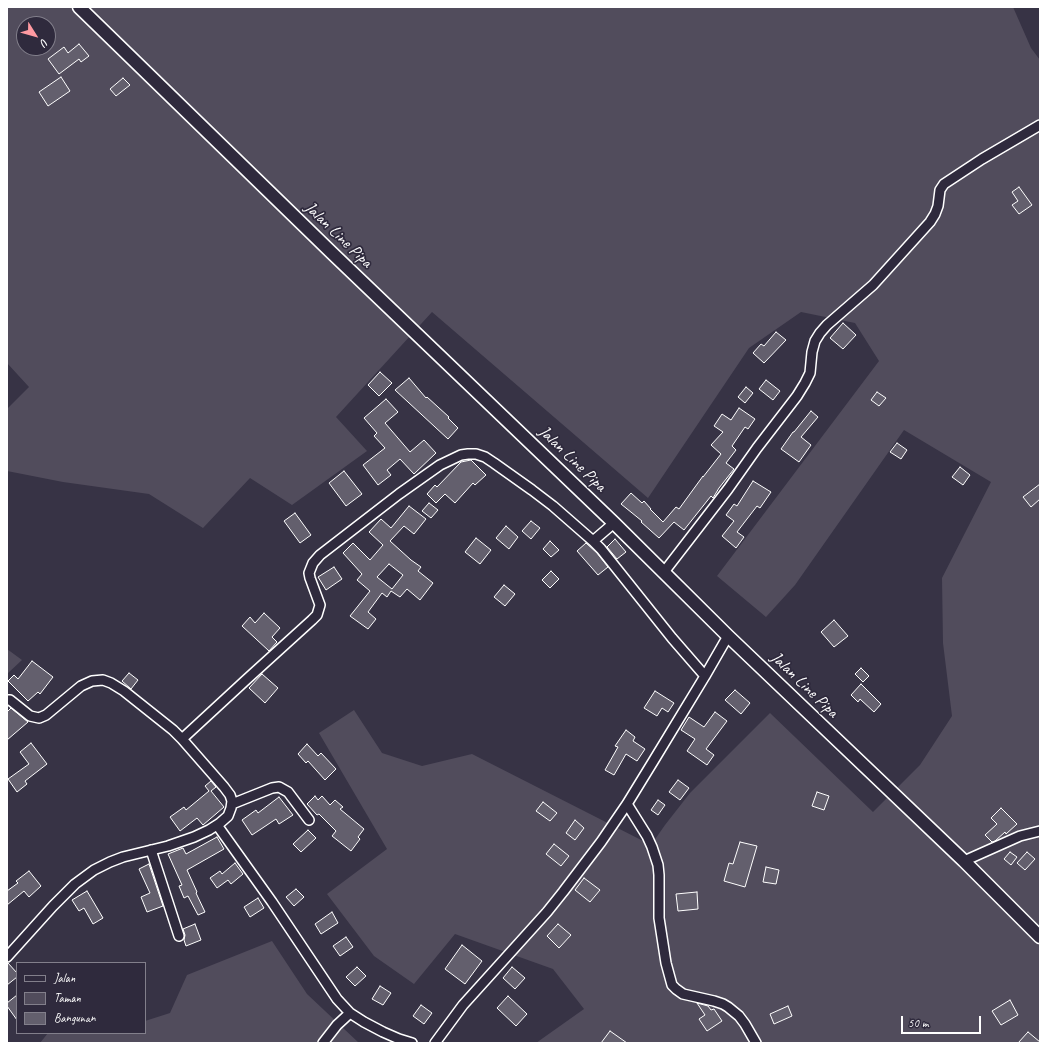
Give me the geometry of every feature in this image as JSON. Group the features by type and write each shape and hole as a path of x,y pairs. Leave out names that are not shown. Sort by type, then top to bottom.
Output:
{"main road":[{"name":"Jalan Line Pipa","path":"78,7 614,523 728,636 964,861 1040,937"}],"street":[{"path":"664,572 790,406 810,373 812,352 820,333 827,325 873,285 930,222 938,206 940,190 944,184 982,159 1040,126"},
{"path":"182,739 317,615 320,605 309,573 313,563 320,555 399,494 440,465 468,454 476,454 484,458 532,490 576,525 601,549 672,638 705,676"},
{"path":"593,541 614,523"},
{"path":"435,1043 463,1005 547,912 600,842 626,804 728,636"},
{"path":"7,700 10,700 30,716 39,718 46,715 81,686 92,681 102,680 111,683 124,691 173,730 224,787 230,795 232,804 228,816 209,830 168,846 138,853 110,862 94,870 81,879 52,906 7,957"},
{"path":"232,804 272,788 279,787 288,792 309,820"},
{"path":"626,804 647,836 658,865 659,918 672,985 683,994 714,1001 728,1007 739,1016 756,1043"},
{"path":"217,825 272,902 337,999 350,1013 364,1022 383,1032 412,1043"},
{"path":"964,861 1020,836 1040,831"},
{"path":"151,850 179,936"},
{"path":"323,1043 337,1025 350,1013"}],"green space":[{"path":"7,7 1013,7 1031,48 1040,60 1040,1043 536,1043 584,1009 553,969 455,934 414,984 374,956 327,894 387,849 319,733 354,710 382,753 422,766 472,754 651,845 690,793 770,713 873,812 920,765 952,716 943,643 942,578 991,482 904,430 795,585 766,617 717,576 879,361 855,323 801,312 749,348 648,498 432,312 336,417 367,451 292,505 250,478 203,528 149,494 63,482 7,471 7,409 29,387 7,363"},
{"path":"7,649 22,660 7,674"},
{"path":"272,941 307,994 359,1043 40,1043 47,1034 146,1034 146,1021 170,1013 187,975"}],"building":[{"path":"79,44 89,56 81,62 79,59 59,74 48,59 52,56 56,56 56,53 64,47 68,53"},
{"path":"61,77 70,91 48,106 39,92"},
{"path":"123,78 130,85 116,96 110,89"},
{"path":"1019,187 1032,205 1019,214 1012,205 1018,201 1012,192"},
{"path":"843,323 856,335 843,349 830,338"},
{"path":"776,332 786,340 764,363 753,353 761,344 764,346"},
{"path":"380,372 392,383 379,396 368,385"},
{"path":"409,378 426,398 427,397 449,417 448,418 458,428 448,439 395,390"},
{"path":"766,380 780,391 773,400 759,389"},
{"path":"746,387 753,393 745,403 738,397"},
{"path":"877,392 886,398 879,406 871,400"},
{"path":"386,399 398,412 385,423 410,452 424,440 436,453 414,474 400,459 387,470 391,475 378,485 363,465 385,448 374,436 377,433 364,418"},
{"path":"739,408 755,419 748,429 745,427 732,446 736,450 726,463 734,469 713,498 711,496 684,530 674,522 659,538 641,522 642,521 621,504 631,493 642,503 644,501 663,522 676,507 679,509 721,454 711,445 723,432 714,426 722,414 731,420"},
{"path":"811,411 818,417 801,437 811,445 799,462 781,449"},
{"path":"897,443 907,450 901,459 890,452"},
{"path":"471,460 486,475 475,485 473,483 455,503 445,494 436,503 427,494 435,485 437,487 461,462"},
{"path":"960,467 970,475 963,485 952,477"},
{"path":"344,471 362,494 346,506 329,483"},
{"path":"753,481 771,492 760,508 757,506 737,532 744,537 736,548 722,536 734,521 726,515 734,504 737,506"},
{"path":"1040,484 1040,499 1031,507 1023,497"},
{"path":"429,503 438,510 431,518 422,511"},
{"path":"409,506 426,519 414,534 404,526 390,541 421,567 418,571 433,583 420,600 407,589 400,597 391,591 387,597 382,593 368,612 376,619 368,629 350,616 370,591 357,580 362,574 343,553 353,543 370,560 383,545 369,532 381,519 391,528","holes":["389,564 403,575 392,589 377,577"]},
{"path":"295,513 311,535 300,543 284,521"},
{"path":"531,521 540,528 531,539 522,531"},
{"path":"506,526 518,537 509,549 496,538"},
{"path":"476,538 491,550 480,564 465,552"},
{"path":"615,539 626,552 617,559 607,547"},
{"path":"550,541 559,550 551,557 543,549"},
{"path":"586,543 597,553 608,567 598,575 577,551"},
{"path":"334,567 342,579 326,590 318,577"},
{"path":"551,571 559,579 550,588 542,580"},
{"path":"504,585 515,594 505,606 494,597"},
{"path":"264,613 280,628 272,637 277,642 269,651 242,626 250,617 255,623"},
{"path":"834,620 848,636 834,647 821,632"},
{"path":"32,661 53,677 40,694 38,692 28,701 8,681 14,675 18,679"},
{"path":"861,668 869,676 863,682 855,674"},
{"path":"129,673 138,680 131,689 122,681"},
{"path":"262,674 278,688 265,703 249,688"},
{"path":"861,684 881,704 874,712 860,699 858,702 851,695"},
{"path":"735,690 750,703 741,714 725,700"},
{"path":"655,691 674,703 668,712 662,708 657,716 644,708"},
{"path":"11,708 28,722 7,740 7,712"},
{"path":"715,712 727,721 706,749 714,755 707,765 687,751 695,739 681,730 689,717 704,727"},
{"path":"626,730 635,737 633,741 645,749 637,761 626,754 614,775 605,770 618,747 615,746"},
{"path":"31,743 47,764 25,781 27,784 17,792 8,779 29,764 20,752"},
{"path":"307,744 318,756 321,753 336,769 325,780 308,761 306,763 298,754"},
{"path":"678,780 689,788 680,800 669,792"},
{"path":"211,781 216,787 211,791 224,807 203,825 197,818 180,831 170,817 184,807 186,810 209,791 205,786"},
{"path":"817,792 829,796 824,810 812,806"},
{"path":"315,796 318,800 322,796 330,805 335,800 343,807 340,809 364,829 358,837 360,839 351,851 332,836 336,831 319,814 317,815 307,804"},
{"path":"279,797 293,815 279,824 276,819 252,835 242,820 256,810 258,813"},
{"path":"658,800 665,805 658,815 651,810"},
{"path":"543,802 557,813 550,821 536,811"},
{"path":"1001,808 1017,824 1006,834 1005,832 992,842 985,835 997,824 991,818"},
{"path":"575,820 584,828 575,840 566,833"},
{"path":"308,830 316,838 301,852 293,844"},
{"path":"217,837 224,849 187,870 205,912 198,915 188,896 184,898 179,886 182,885 168,854 183,848 186,854"},
{"path":"740,842 757,846 745,887 724,881 729,863 733,864"},
{"path":"554,844 569,856 561,866 546,854"},
{"path":"1010,852 1017,857 1011,865 1004,859"},
{"path":"1027,852 1035,859 1025,870 1017,863"},
{"path":"235,863 243,874 231,884 228,880 217,888 210,878 220,871 222,874"},
{"path":"149,864 163,906 147,912 141,897 150,893 139,869"},
{"path":"766,867 779,870 776,884 763,882"},
{"path":"29,871 41,886 29,897 24,891 7,905 7,891 18,883 16,881"},
{"path":"584,878 600,890 590,902 575,890"},
{"path":"296,889 304,897 294,906 286,897"},
{"path":"87,891 103,918 93,924 84,908 79,911 72,900"},
{"path":"697,892 698,909 678,911 676,894"},
{"path":"258,898 264,908 250,917 244,907"},
{"path":"332,912 338,923 321,934 315,924"},
{"path":"195,924 201,940 186,946 183,929"},
{"path":"558,924 571,935 559,948 547,936"},
{"path":"346,937 353,947 340,956 333,946"},
{"path":"462,945 482,961 465,984 445,969"},
{"path":"8,963 16,972 16,978 7,985"},
{"path":"357,967 366,976 355,986 346,977"},
{"path":"512,967 525,978 515,989 503,978"},
{"path":"380,986 391,993 383,1005 372,999"},
{"path":"16,996 16,1019 7,1006 7,1003"},
{"path":"508,996 527,1014 516,1026 497,1008"},
{"path":"1010,1000 1018,1015 1001,1025 992,1011"},
{"path":"697,1003 708,1006 711,1010 714,1009 722,1021 707,1031 699,1019 705,1015"},
{"path":"421,1005 432,1013 424,1024 413,1016"},
{"path":"788,1006 792,1016 774,1024 770,1014"},
{"path":"610,1031 627,1043 601,1043"},
{"path":"1028,1032 1040,1042 1040,1043 1018,1043"}]}
